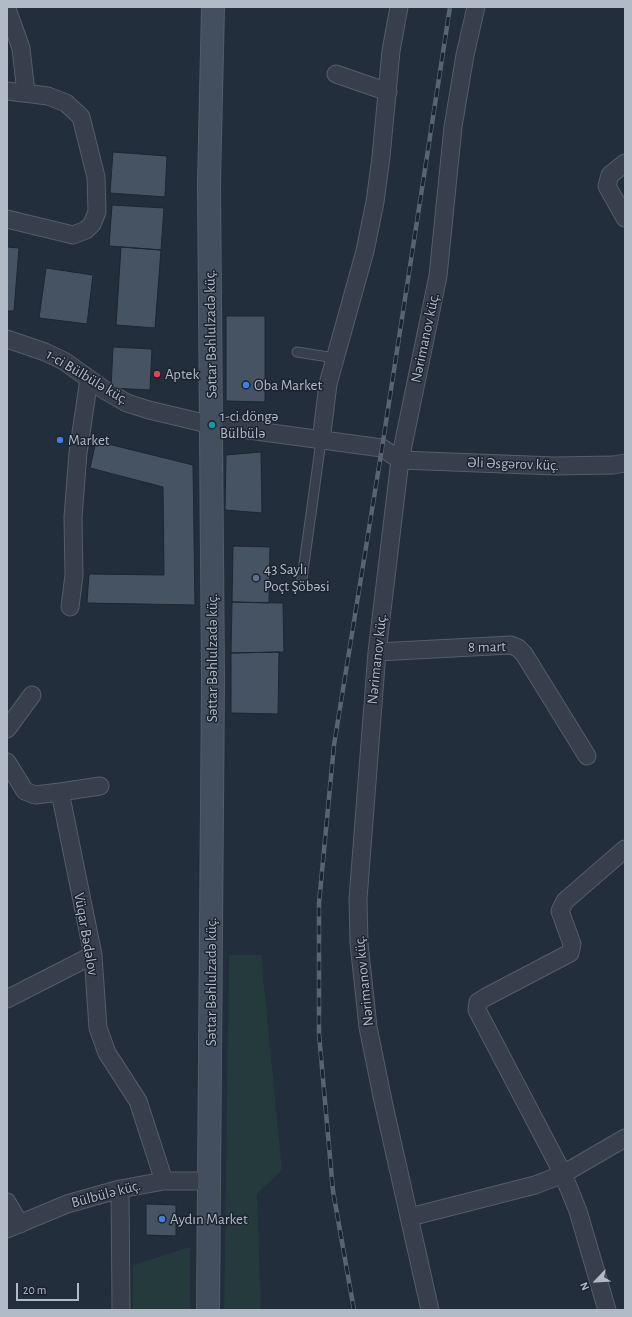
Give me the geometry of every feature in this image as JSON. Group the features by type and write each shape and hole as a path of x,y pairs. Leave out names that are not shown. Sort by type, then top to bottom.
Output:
{"main road":[{"name":"Səttar Bəhlulzadə küç.","path":"208,1310 210,1182 212,425 209,182 213,7"}],"street":[{"path":"321,441 328,384 368,237 381,157 391,51 399,7"},
{"name":"Nərimanov küç.","path":"430,1310 410,1217 382,1101 368,1027 359,944 358,899 377,652 400,460 438,276 453,128 465,55 476,7"},
{"path":"7,9 21,48 26,93"},
{"path":"336,74 388,92"},
{"path":"7,91 48,96 66,103 81,117 96,177 97,212 92,224 86,230 73,235 7,219"},
{"path":"625,163 610,175 607,186 625,218"},
{"name":"1-ci Bülbülə küç.","path":"7,339 46,352 64,361 127,403 149,410 212,425 321,441 382,448 400,460"},
{"path":"70,607 74,575 74,509 78,453 89,379"},
{"name":"Əli Əsgərov küç.","path":"400,460 555,466 613,466 625,463"},
{"name":"8 mart","path":"377,652 511,645 518,648 524,654 587,756"},
{"path":"7,729 32,695"},
{"path":"7,762 25,791 35,795 100,786"},
{"name":"Vüqar Bədəlov","path":"60,792 93,954 98,1028 107,1053 138,1101 164,1180"},
{"path":"607,1310 578,1211 563,1174 477,1010 478,1002 486,997 570,953 572,944 560,911 565,901 625,849"},
{"path":"7,999 93,954"},
{"path":"410,1217 535,1185 563,1174 625,1138"},
{"name":"Bülbülə küç.","path":"14,1226 67,1204 120,1188 164,1180 210,1182"},
{"path":"120,1188 121,1310"},
{"path":"7,1202 14,1226"}],"lane":[{"path":"297,352 335,358"},
{"path":"301,586 321,441"}],"green space":[{"path":"229,955 261,955 282,1170 257,1194 261,1310 224,1310"},
{"path":"190,1247 190,1310 133,1310 133,1265"}],"building":[{"path":"113,152 167,156 165,197 110,193"},
{"path":"112,205 164,208 161,250 109,246"},
{"path":"7,247 19,248 14,311 7,311"},
{"path":"121,247 161,250 155,328 116,325"},
{"path":"46,268 93,275 87,324 39,318"},
{"path":"226,316 265,316 265,402 226,401"},
{"path":"113,347 152,349 150,390 111,388"},
{"path":"96,441 193,465 195,605 87,603 89,574 164,575 163,487 90,468"},
{"path":"261,452 262,513 225,510 226,455"},
{"path":"233,546 270,547 269,603 232,602"},
{"path":"232,602 283,603 284,652 231,653"},
{"path":"279,652 278,714 231,713 231,653"},
{"path":"146,1204 176,1205 176,1236 146,1235"}],"railway":[{"path":"354,1310 333,1191 319,1034 319,903 334,745 382,448 450,7"}],"place":[{"name":"Aptek","path":"157,374"},
{"name":"Oba Market","path":"246,385"},
{"name":"1-ci döngə Bülbülə","path":"212,425"},
{"name":"Market","path":"60,440"},
{"name":"43 Saylı Poçt Şöbəsi","path":"256,578"},
{"name":"Aydın Market","path":"162,1219"}]}
